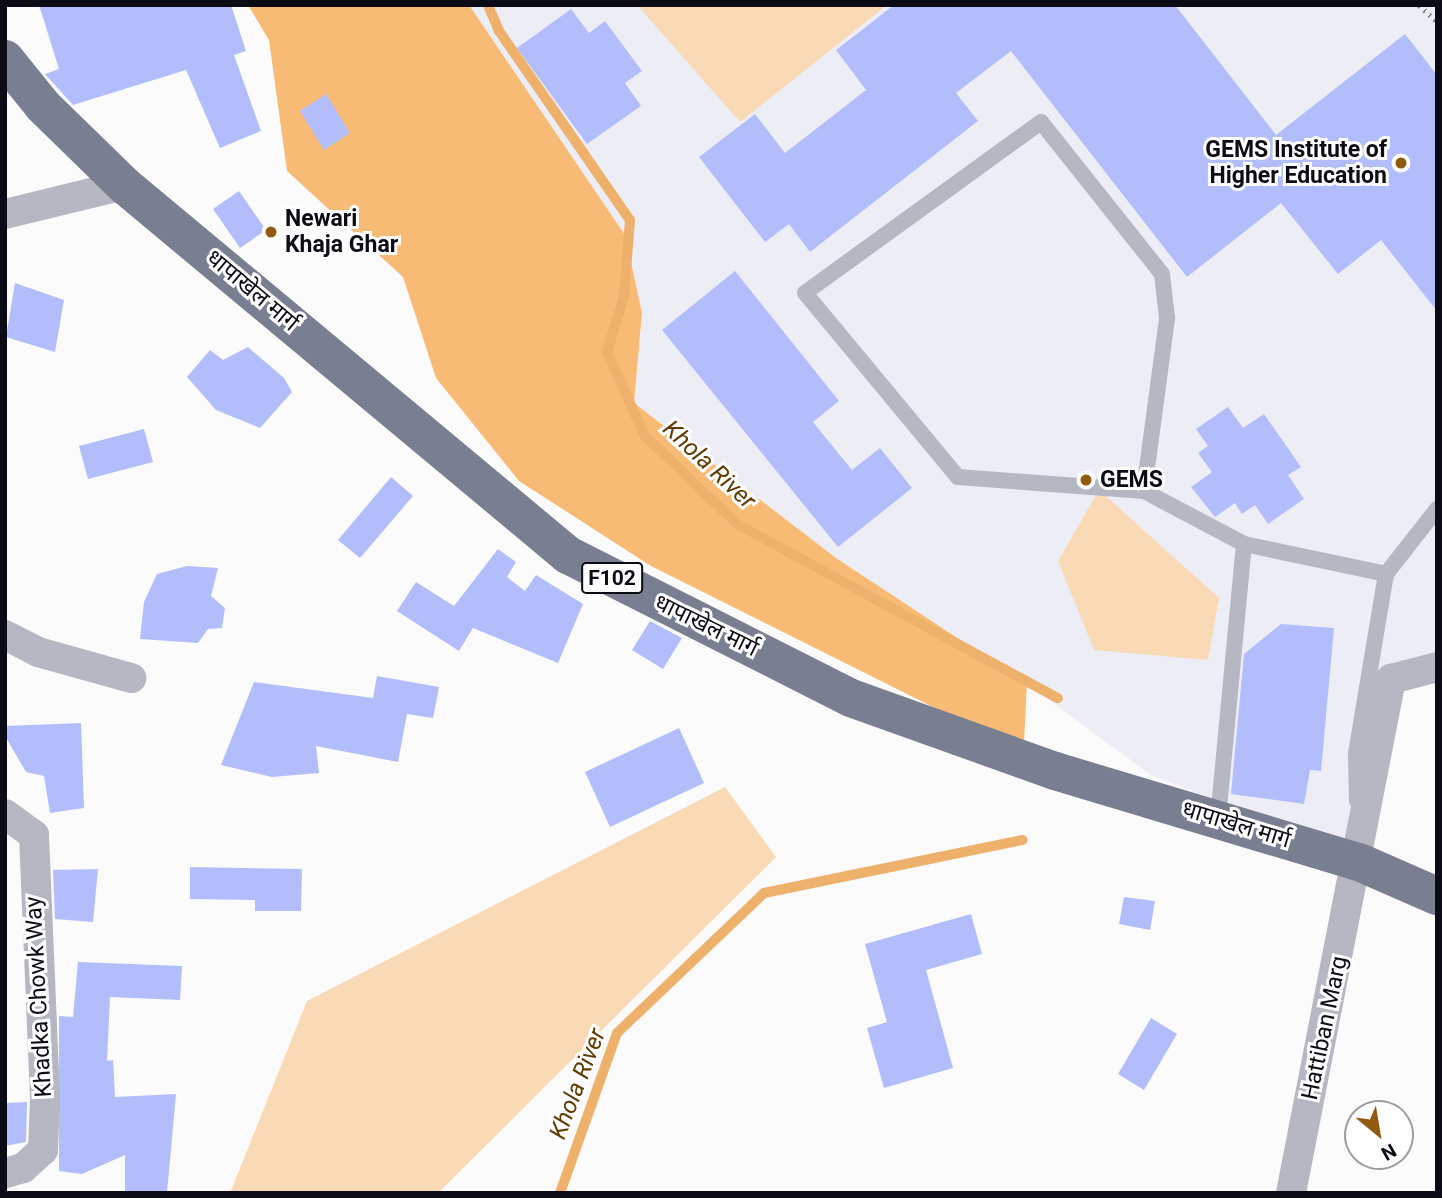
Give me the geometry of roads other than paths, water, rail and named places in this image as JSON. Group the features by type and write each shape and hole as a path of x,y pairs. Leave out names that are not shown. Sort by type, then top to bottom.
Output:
{"main road":[{"name":"धापाखेल मार्ग","path":"5,59 43,106 124,185 568,555 851,698 1055,771 1359,862 1437,895"}],"street":[{"path":"5,214 124,185"},
{"path":"5,635 38,652 131,678"},
{"name":"Hattiban Marg","path":"1291,1193 1359,862 1391,679 1437,667"},
{"name":"Khadka Chowk Way","path":"5,814 34,835 45,1098 43,1150 23,1168 5,1172"}],"lane":[{"path":"1144,491 1167,317 1162,274 1041,122 805,293 958,477 1144,491 1244,544 1385,574"},
{"path":"1359,862 1356,754 1385,574 1437,509"},
{"path":"1218,819 1244,544"}],"waterway":[{"name":"Khola River","path":"488,5 499,31 630,220 624,296 607,352 645,436 737,524 1058,698"},
{"name":"Khola River","path":"560,1193 617,1033 764,893 1023,840"}],"place":[{"name":"GEMS Institute of Higher Education","path":"1401,163"},
{"name":"Newari Khaja Ghar","path":"271,232"},
{"name":"GEMS","path":"1086,480"}]}
